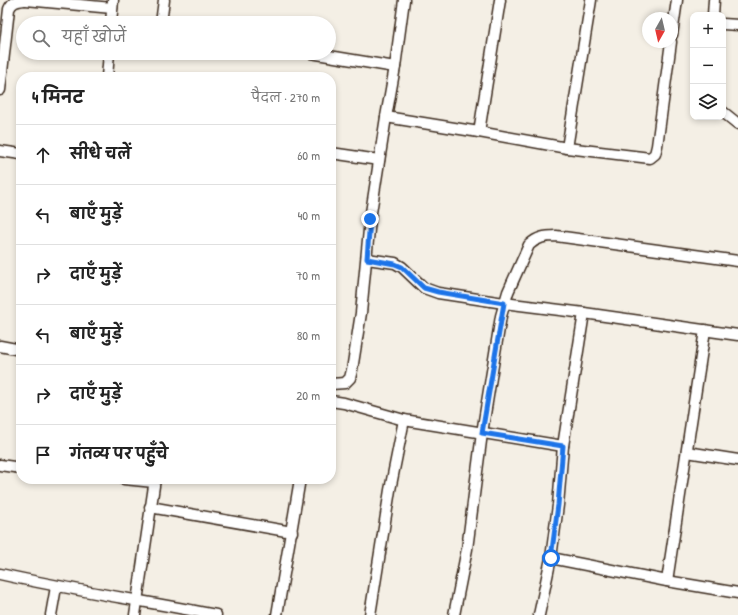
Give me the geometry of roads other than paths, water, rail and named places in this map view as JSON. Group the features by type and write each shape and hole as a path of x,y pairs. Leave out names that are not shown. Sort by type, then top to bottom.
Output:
{"street":[{"path":"0,90 9,10 12,4 17,0 113,4 112,16"},
{"path":"162,16 164,0"},
{"path":"336,384 345,384 350,378 352,370 361,313 370,219 395,67 404,0"},
{"path":"479,132 500,0"},
{"path":"567,148 590,0"},
{"path":"675,12 677,0"},
{"path":"713,12 714,0"},
{"path":"726,24 738,25"},
{"path":"386,117 567,148 650,158 655,154 657,146 670,48"},
{"path":"336,57 395,67"},
{"path":"107,72 108,60"},
{"path":"726,114 738,124"},
{"path":"0,151 16,153"},
{"path":"336,154 379,160"},
{"path":"454,615 468,549 482,433 504,303 529,245 535,240 544,236 556,236 738,261"},
{"path":"367,259 395,264 402,267 424,288 438,292 504,303 738,335"},
{"path":"539,615 551,558 558,505 563,446 584,313"},
{"path":"667,581 705,330"},
{"path":"0,346 16,349"},
{"path":"336,402 404,420 563,446"},
{"path":"370,615 390,490 404,420"},
{"path":"687,452 738,460"},
{"path":"0,466 16,468"},
{"path":"135,615 136,599 153,484"},
{"path":"277,615 299,484"},
{"path":"150,507 292,532"},
{"path":"551,558 667,581 738,593"},
{"path":"0,574 56,586 136,599 216,615"},
{"path":"51,615 56,586"}]}
